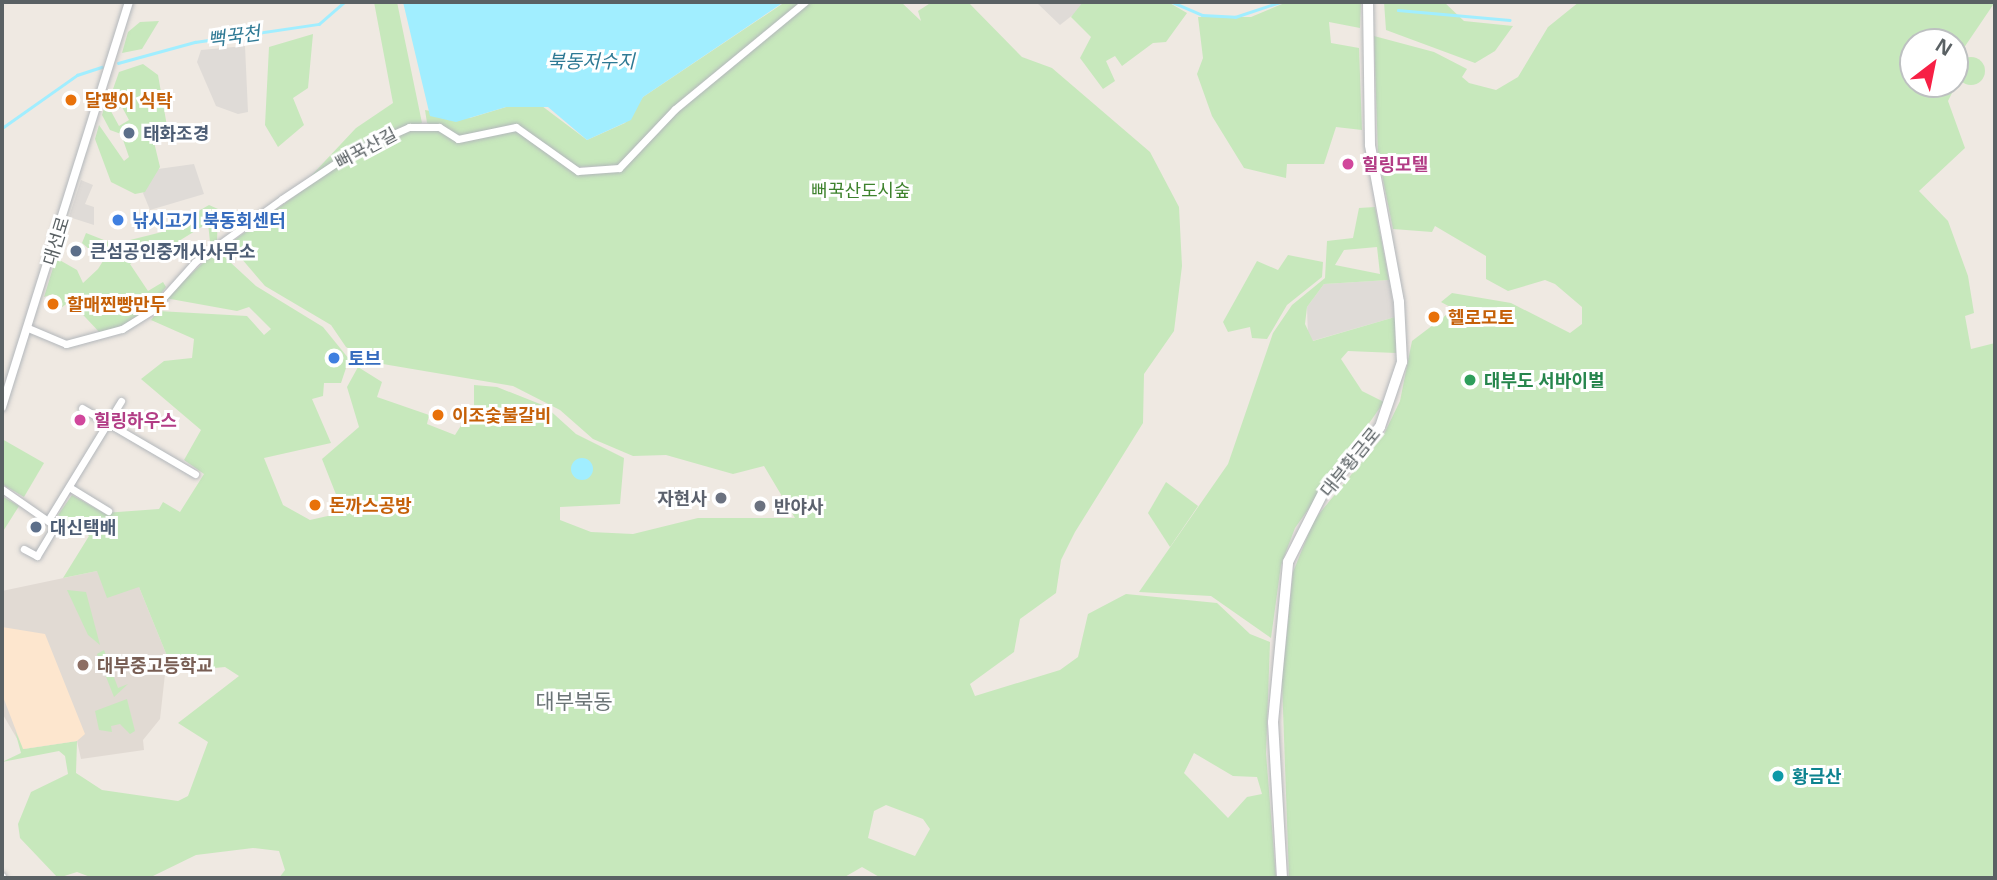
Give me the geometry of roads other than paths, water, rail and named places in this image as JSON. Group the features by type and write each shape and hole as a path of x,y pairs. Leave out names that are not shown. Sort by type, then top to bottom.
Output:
{"main road":[{"name":"대부황금로","path":"1282,878 1273,722 1288,562 1323,493 1380,427 1402,362 1399,302 1370,145 1368,2"}],"street":[{"name":"대선로","path":"2,407 29,328 129,2"},
{"name":"뻐꾹산길","path":"29,328 66,344 122,329 152,310 194,262 282,199 352,153 409,127 439,127 458,139 516,127 579,171 619,168 675,109 806,2"},
{"path":"50,517 121,401"},
{"path":"82,408 195,474"},
{"path":"69,487 108,511"},
{"path":"2,489 50,517 55,526 37,556 24,549"}],"water":[{"name":"북동저수지","path":"403,2 784,2 643,97 631,120 587,140 548,107 506,107 456,122 430,116"},
{"path":"582,458 592,465 593,469 586,479 582,480 572,473 571,469 578,459"}],"waterway":[{"name":"뻑꾹천","path":"118,63 195,42 319,24 344,2"},
{"path":"1172,2 1202,15 1235,17 1280,2"},
{"path":"1398,10 1510,20"},
{"name":"뻑꾹천","path":"2,128 77,75 102,67"}],"place":[{"name":"달팽이 식탁","path":"71,100"},
{"name":"태화조경","path":"129,133"},
{"name":"힐링모텔","path":"1348,164"},
{"name":"낚시고기 북동회센터","path":"118,220"},
{"name":"큰섬공인중개사사무소","path":"76,251"},
{"name":"할매찐빵만두","path":"53,304"},
{"name":"헬로모토","path":"1434,317"},
{"name":"토브","path":"334,358"},
{"name":"대부도 서바이벌","path":"1470,380"},
{"name":"이조숯불갈비","path":"438,415"},
{"name":"힐링하우스","path":"80,420"},
{"name":"자현사","path":"721,498"},
{"name":"돈까스공방","path":"315,505"},
{"name":"반야사","path":"760,506"},
{"name":"대신택배","path":"36,527"},
{"name":"대부중고등학교","path":"83,665"},
{"name":"황금산","path":"1778,776"}],"district":[{"name":"대부북동","path":"574,701"}],"park label":[{"name":"뻐꾹산도시숲","path":"861,190"}]}
